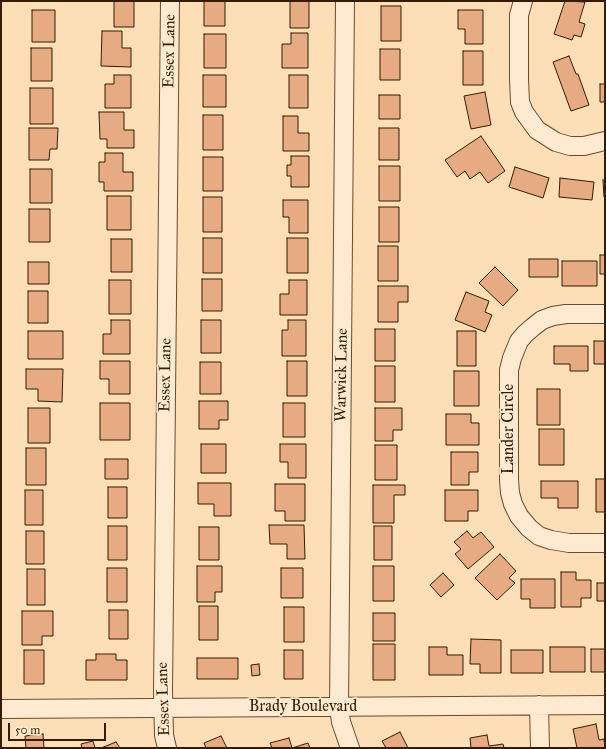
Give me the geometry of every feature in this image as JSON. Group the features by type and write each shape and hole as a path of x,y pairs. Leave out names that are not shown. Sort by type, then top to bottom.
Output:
{"street":[{"name":"Essex Lane","path":"167,748 164,735 163,708 170,1"},
{"name":"Warwick Lane","path":"345,1 339,706 340,722 350,748"},
{"path":"523,1 519,16 518,79 520,102 524,112 537,130 556,142 570,146 584,146 605,141"},
{"name":"Lander Circle","path":"605,314 566,314 553,316 542,320 533,326 519,341 512,358 510,370 509,480 510,493 518,516 539,536 569,543 605,543"},
{"path":"539,705 540,748"},
{"name":"Brady Boulevard","path":"1,709 605,705"}],"building":[{"path":"114,1 134,1 134,27 114,27"},
{"path":"204,1 225,1 225,26 204,26"},
{"path":"290,1 309,1 309,28 290,28"},
{"path":"565,1 585,2 579,22 585,24 581,37 574,35 572,40 554,34"},
{"path":"381,6 401,6 401,41 381,41"},
{"path":"32,10 55,10 55,42 32,42"},
{"path":"458,10 483,10 483,44 465,44 465,29 458,29"},
{"path":"102,31 122,31 122,48 131,48 131,67 101,66"},
{"path":"291,33 308,33 308,68 282,68 282,44 291,44"},
{"path":"204,34 226,34 226,68 204,68"},
{"path":"31,48 52,48 52,81 31,81"},
{"path":"380,49 400,49 400,80 380,80"},
{"path":"463,51 483,51 483,85 463,85"},
{"path":"569,56 576,74 578,74 589,105 571,111 553,62"},
{"path":"114,75 131,75 131,108 105,108 105,84 114,84"},
{"path":"203,75 226,75 226,107 203,107"},
{"path":"289,75 308,75 308,108 289,108"},
{"path":"600,84 605,84 605,102 600,102"},
{"path":"30,88 53,88 53,124 30,124"},
{"path":"485,92 491,125 471,129 464,96"},
{"path":"379,95 400,95 400,119 379,119"},
{"path":"99,112 124,112 124,130 134,130 134,148 107,148 107,139 100,139"},
{"path":"203,115 223,115 223,150 203,150"},
{"path":"283,116 298,116 298,133 309,133 309,151 283,151"},
{"path":"29,128 58,128 57,149 50,149 49,160 29,160"},
{"path":"379,128 399,128 399,160 379,160"},
{"path":"481,136 505,171 488,183 480,172 470,179 465,171 457,177 445,160"},
{"path":"105,153 123,153 123,172 133,172 133,191 104,191 104,182 99,182 99,162 105,162"},
{"path":"291,156 309,156 309,187 291,187 291,176 287,176 287,165 291,165"},
{"path":"203,157 223,157 223,191 203,191"},
{"path":"379,166 400,166 400,201 379,201"},
{"path":"515,167 549,178 543,198 509,187"},
{"path":"30,169 52,169 52,203 30,203"},
{"path":"560,178 594,182 592,200 559,197"},
{"path":"603,180 605,180 605,197 604,197"},
{"path":"107,196 131,196 131,230 107,230"},
{"path":"203,197 222,197 222,232 203,232"},
{"path":"283,200 308,200 308,233 289,233 289,217 283,217"},
{"path":"379,207 399,207 399,242 379,242"},
{"path":"29,209 50,209 50,242 29,242"},
{"path":"203,238 222,238 222,273 203,273"},
{"path":"287,238 308,238 308,273 287,273"},
{"path":"111,239 132,239 132,272 111,272"},
{"path":"378,246 398,246 398,281 378,281"},
{"path":"600,255 605,255 605,274 600,274"},
{"path":"529,259 558,259 558,277 529,277"},
{"path":"562,261 597,261 597,286 562,286"},
{"path":"28,262 49,262 49,284 28,284"},
{"path":"495,267 518,290 503,306 479,283"},
{"path":"202,279 222,279 222,311 202,311"},
{"path":"109,280 131,280 131,314 109,314"},
{"path":"289,280 307,280 307,315 280,315 280,294 289,294"},
{"path":"378,286 408,286 408,302 398,302 398,322 378,322"},
{"path":"28,291 48,291 48,323 28,323"},
{"path":"466,292 489,301 485,312 492,315 485,332 455,320"},
{"path":"111,320 130,320 130,354 103,354 103,334 111,334"},
{"path":"201,320 221,320 221,353 201,353"},
{"path":"288,320 306,320 306,356 282,356 282,330 288,330"},
{"path":"375,329 395,329 395,361 375,361"},
{"path":"28,331 63,331 63,359 28,359"},
{"path":"457,331 476,331 476,366 457,366"},
{"path":"594,341 605,341 605,364 594,364"},
{"path":"554,346 588,346 588,371 570,371 570,364 554,364"},
{"path":"100,361 130,361 130,394 109,394 109,379 100,379"},
{"path":"287,361 307,361 307,396 287,396"},
{"path":"200,362 221,362 221,394 200,394"},
{"path":"375,366 395,366 395,402 375,402"},
{"path":"26,369 63,369 62,402 38,401 38,389 26,389"},
{"path":"454,371 479,371 479,406 454,406"},
{"path":"537,389 560,389 560,425 537,425"},
{"path":"199,401 228,401 228,420 219,420 219,429 199,429"},
{"path":"100,403 130,403 130,440 100,440"},
{"path":"283,403 305,403 305,437 283,437"},
{"path":"28,408 50,408 50,443 28,443"},
{"path":"375,408 402,408 402,430 393,430 393,441 375,441"},
{"path":"446,414 471,414 471,423 479,423 479,445 446,445"},
{"path":"539,429 564,429 564,465 539,465"},
{"path":"201,444 226,444 226,473 201,473"},
{"path":"280,444 306,444 306,478 288,478 288,462 280,462"},
{"path":"375,445 397,445 397,480 375,480"},
{"path":"26,448 46,448 46,485 26,485"},
{"path":"451,452 478,452 478,472 469,472 469,485 451,485"},
{"path":"105,459 128,459 128,479 105,479"},
{"path":"596,479 605,479 605,512 596,512"},
{"path":"541,481 578,481 578,508 558,508 558,498 541,498"},
{"path":"198,483 231,483 231,516 214,516 214,504 198,504"},
{"path":"275,484 305,484 305,521 285,521 285,511 275,511"},
{"path":"373,485 405,485 405,495 394,495 394,523 373,523"},
{"path":"108,487 127,487 127,518 108,518"},
{"path":"25,490 43,490 43,525 25,525"},
{"path":"445,490 478,490 478,511 468,511 468,521 445,521"},
{"path":"269,525 304,525 305,559 287,559 287,544 270,544"},
{"path":"108,526 127,526 127,560 108,560"},
{"path":"374,526 392,526 392,560 374,560"},
{"path":"199,527 219,527 219,560 199,560"},
{"path":"26,531 44,531 44,564 26,564"},
{"path":"467,531 473,538 481,532 494,547 468,569 455,554 461,549 454,542"},
{"path":"500,554 516,571 509,578 515,583 497,600 475,578"},
{"path":"197,566 222,566 222,592 215,592 215,602 197,602"},
{"path":"373,566 394,566 394,601 373,601"},
{"path":"107,568 127,568 127,602 107,602"},
{"path":"281,568 303,568 303,598 281,598"},
{"path":"27,569 45,569 45,605 27,605"},
{"path":"561,572 576,572 576,580 591,580 591,598 581,598 581,607 561,607"},
{"path":"443,573 454,585 441,597 430,585"},
{"path":"521,579 555,579 555,608 530,608 530,599 521,599"},
{"path":"597,583 605,583 605,601 597,601"},
{"path":"199,606 218,606 218,640 199,640"},
{"path":"284,607 304,607 304,642 284,642"},
{"path":"109,610 128,610 128,639 109,639"},
{"path":"22,611 53,611 53,636 42,636 42,645 22,645"},
{"path":"373,613 395,613 395,641 373,641"},
{"path":"471,639 501,640 501,673 480,673 480,664 470,664"},
{"path":"373,644 395,644 395,680 373,680"},
{"path":"429,647 447,647 447,655 463,655 463,675 429,675"},
{"path":"550,647 585,647 585,672 550,672"},
{"path":"591,649 605,649 605,672 591,672"},
{"path":"24,650 44,650 44,684 24,684"},
{"path":"284,650 303,650 303,679 284,679"},
{"path":"511,650 543,650 543,673 511,673"},
{"path":"96,654 116,654 116,660 127,660 127,680 86,680 86,660 96,660"},
{"path":"197,658 238,658 238,679 197,679"},
{"path":"259,664 260,675 252,676 251,665"},
{"path":"596,724 599,740 604,739 605,748 577,748 573,729"},
{"path":"400,732 408,748 386,748 382,741"},
{"path":"43,734 44,748 26,748 25,736"},
{"path":"487,735 489,746 503,744 504,748 471,748 470,738"},
{"path":"221,736 227,748 206,748 204,743"},
{"path":"289,738 292,748 272,748 270,743"},
{"path":"93,741 95,748 82,748 81,744"},
{"path":"116,742 120,748 101,748"},
{"path":"308,743 310,748 292,748"}]}
